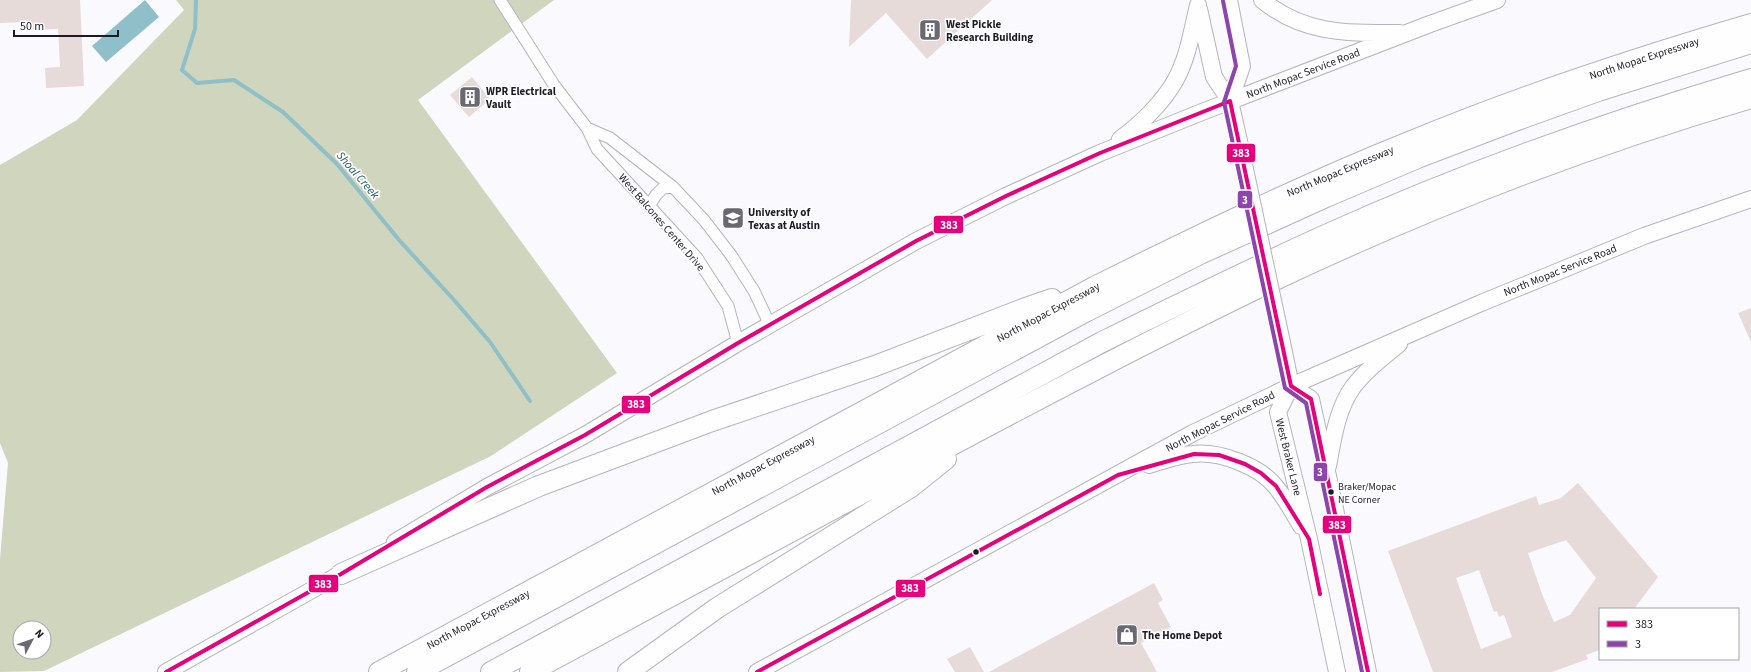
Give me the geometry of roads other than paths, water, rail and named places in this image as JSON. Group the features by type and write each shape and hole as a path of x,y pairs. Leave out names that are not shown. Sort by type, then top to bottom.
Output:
{"highway":[{"name":"North Mopac Expressway","path":"379,672 1096,286 1208,230 1313,182 1410,141 1586,76 1683,44 1751,24"},
{"path":"417,672 1085,312 1200,254 1326,197 1420,157 1598,91 1751,43"},
{"path":"491,672 1096,346 1200,293 1328,233 1448,183 1601,127 1751,80"},
{"path":"530,672 1108,362 1235,299 1438,208 1522,175 1606,144 1702,112 1751,98"},
{"path":"341,574 539,486 712,421 875,366 1023,309 1096,286"},
{"path":"628,672 717,608 911,487 989,425"}],"main road":[{"path":"1229,0 1242,66 1230,101"},
{"path":"1262,0 1296,21 1321,30 1351,33 1409,33"},
{"name":"North Mopac Service Road","path":"166,672 341,574 487,487 586,435 738,343 916,241 1006,196 1100,153 1230,101 1497,0"},
{"path":"1198,2 1214,77 1230,101 1291,386 1311,399 1368,672"},
{"path":"1100,153 1136,128 1166,94 1175,81 1185,58 1198,2"},
{"name":"North Mopac Service Road","path":"756,672 1193,433 1291,386 1412,332 1644,236 1751,199"},
{"path":"1327,474 1335,428 1346,399 1354,386 1372,366 1412,332"},
{"name":"West Braker Lane","path":"1291,386 1278,412 1309,539 1337,672"},
{"path":"1118,475 1194,454 1219,455 1245,464 1261,473 1276,486 1309,539"}],"street":[{"name":"West Balcones Center Drive","path":"500,0 554,85 588,128 597,149 696,258 728,306 738,343"},
{"name":"West Balcones Center Drive","path":"588,128 610,138 673,187 704,220 731,255 754,291 770,325"},
{"path":"649,206 656,194 663,188 673,187"}],"water":[{"path":"145,0 159,17 106,62 92,46"}],"waterway":[{"name":"Shoal Creek","path":"196,0 195,29 182,70 197,83 234,80 283,112 337,164 399,240 490,342 530,401"}],"place":[{"name":"West Pickle Research Building","path":"930,30"},
{"name":"WPR Electrical Vault","path":"470,97"},
{"name":"University of Texas at Austin","path":"733,218"},
{"name":"Braker/Mopac NE Corner","path":"1331,492"},
{"name":"The Home Depot","path":"1127,635"}]}
